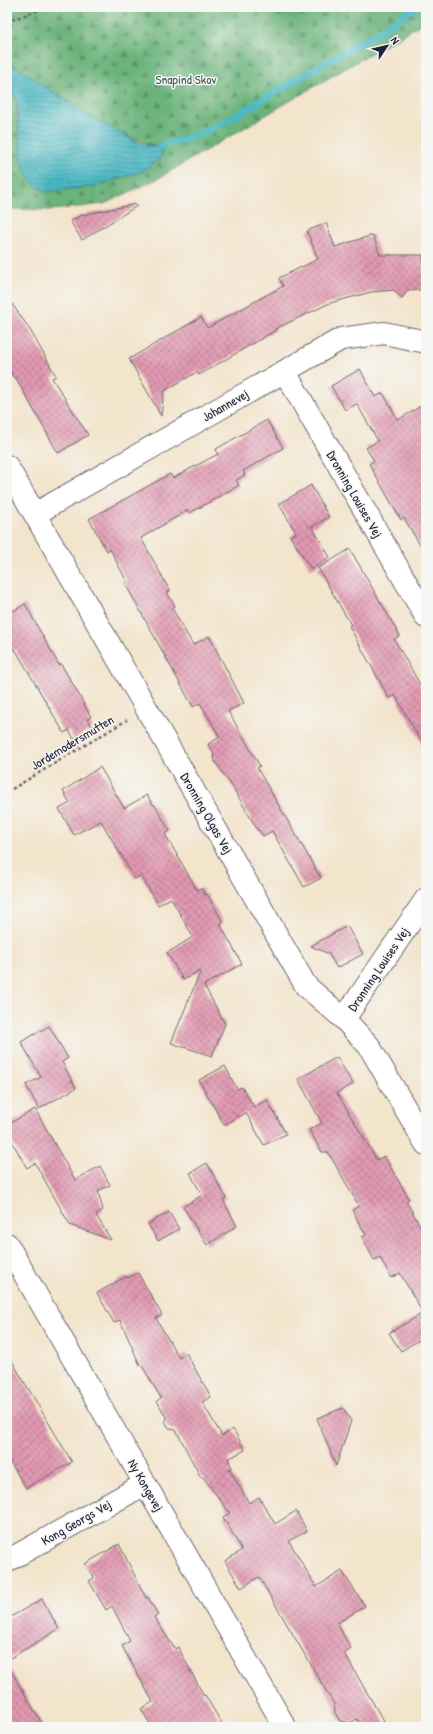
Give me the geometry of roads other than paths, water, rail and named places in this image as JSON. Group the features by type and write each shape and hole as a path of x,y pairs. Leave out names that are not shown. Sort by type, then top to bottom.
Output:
{"street":[{"name":"Johannevej","path":"35,514 341,340 384,333 426,342"},
{"name":"Dronning Louises Vej","path":"284,372 426,617"},
{"name":"Dronning Olgas Vej","path":"7,466 306,986 344,1019 369,1046 426,1144"},
{"name":"Dronning Louises Vej","path":"344,1019 426,900"},
{"name":"Ny Kongevej","path":"7,1244 284,1727"},
{"name":"Kong Georgs Vej","path":"7,1561 145,1484"}],"water":[{"path":"7,61 95,119 135,141 145,145 161,146 162,156 143,171 95,186 46,192 35,185 23,164 19,139 17,102 6,81"}],"waterway":[{"path":"161,146 194,136 221,124 388,26 415,7"}],"park label":[{"name":"Snapind Skov","path":"186,79"}]}
